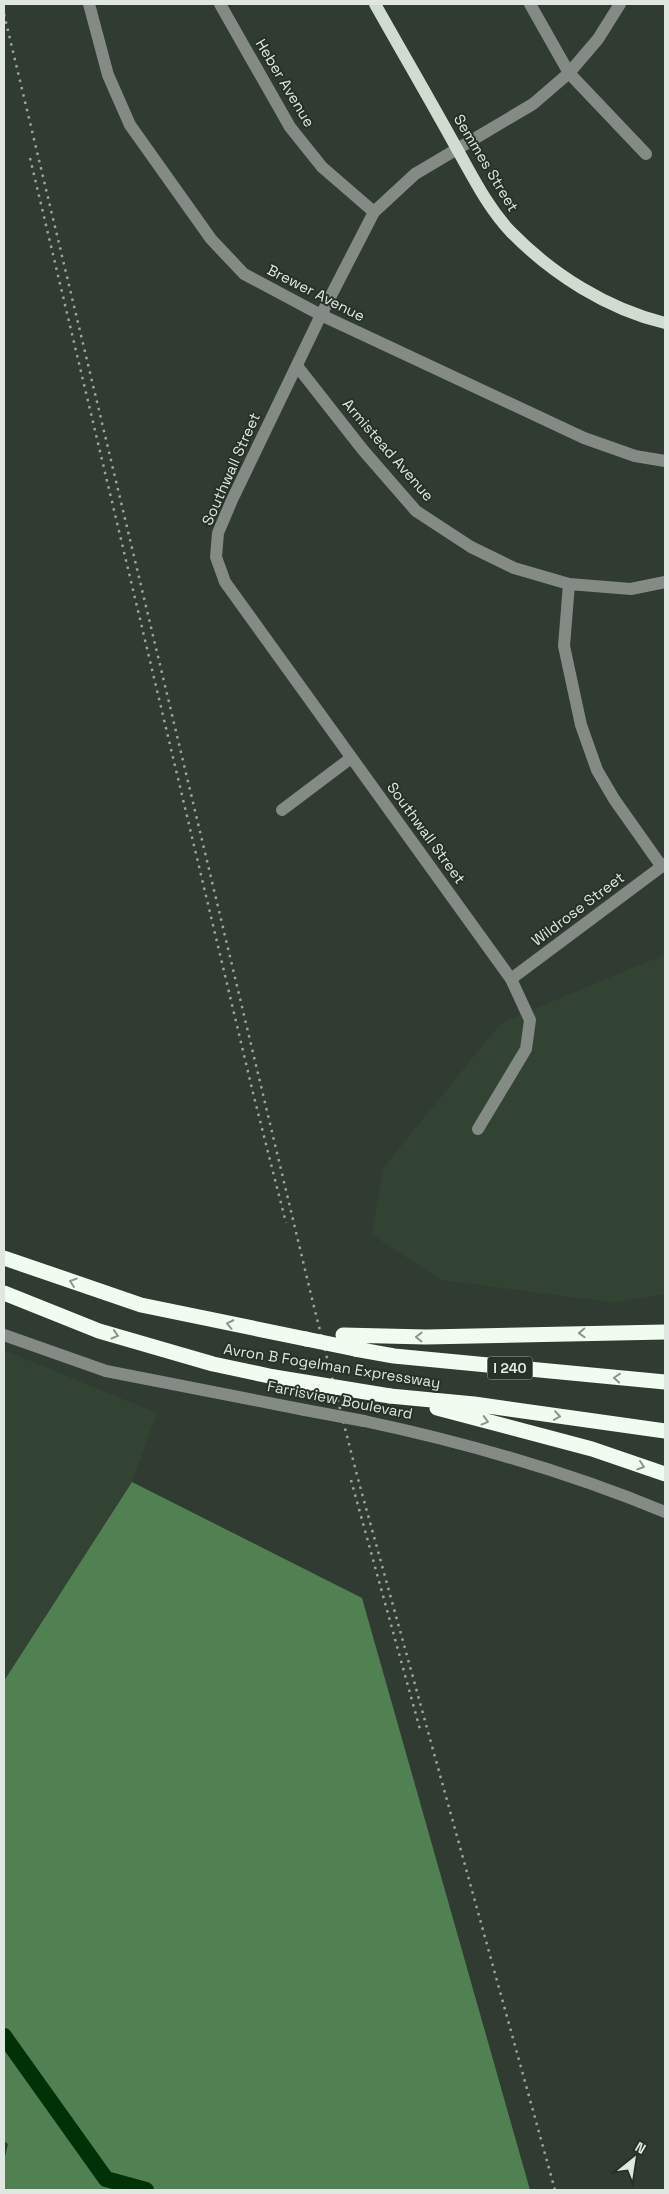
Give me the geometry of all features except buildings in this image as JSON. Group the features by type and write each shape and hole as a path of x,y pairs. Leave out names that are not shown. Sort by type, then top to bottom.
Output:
{"highway":[{"name":"Avron B Fogelman Expressway","path":"4,1258 141,1305 355,1350 394,1356 665,1382"},
{"name":"Avron B Fogelman Expressway","path":"4,1293 99,1330 214,1364 274,1377 397,1397 474,1404 665,1431"},
{"path":"602,1332 665,1321"},
{"path":"306,1339 343,1335 426,1338 602,1332 665,1332"},
{"path":"397,1397 592,1450 665,1474"}],"main road":[{"name":"Semmes Street","path":"375,4 483,194 510,231 559,273 605,302 648,319 665,323"}],"street":[{"name":"Brewer Avenue","path":"89,4 108,75 130,125 211,239 244,274 321,316 584,438 635,456 665,461"},
{"name":"Heber Avenue","path":"220,4 290,127 322,167 374,212"},
{"path":"530,4 569,74 646,154"},
{"name":"Southwall Street","path":"478,1129 526,1049 530,1020 511,980 225,582 216,558 218,533 232,500 321,316 374,212 415,174 534,104 569,74 598,39 620,4"},
{"name":"Armistead Avenue","path":"297,366 363,450 416,511 471,547 514,568 569,584 631,589 665,582"},
{"path":"569,584 564,646 581,726 597,770 614,798 664,865"},
{"path":"282,810 351,758"},
{"name":"Wildrose Street","path":"511,980 664,865"},
{"name":"Farrisview Boulevard","path":"4,1335 24,1344 106,1371 364,1421 482,1448 564,1473 665,1512"}],"shaded area":[{"path":"663,955 665,959 665,1294 616,1303 441,1280 372,1235 383,1168 501,1023"},
{"path":"4,1350 157,1413 132,1482 4,1681"}],"green space":[{"path":"132,1482 362,1598 530,2190 4,2190 4,2161 8,2144 4,2141 4,1681"}],"waterway":[{"path":"4,2036 106,2179 146,2190"}],"railway":[{"path":"4,14 313,1303 358,1479 555,2190"},
{"path":"30,158 254,1097 286,1223"},
{"path":"351,1480 421,1733"}]}
